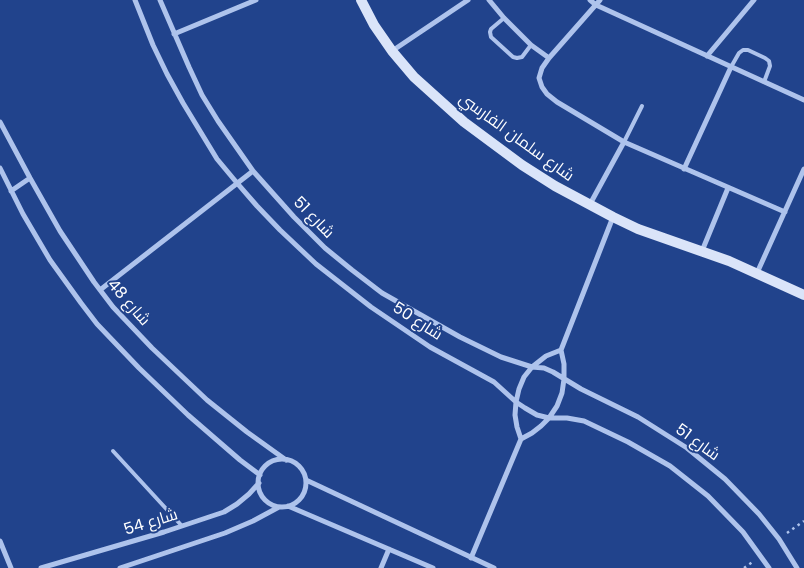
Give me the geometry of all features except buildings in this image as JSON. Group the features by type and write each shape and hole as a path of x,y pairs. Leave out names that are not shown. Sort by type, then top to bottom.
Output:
{"street":[{"name":"شارع 50","path":"135,0 152,45 182,103 217,158 280,230 316,264 371,306 430,346 494,382 516,402 537,414 549,418 584,420 670,466 708,496 743,532 769,568"},
{"name":"شارع 51","path":"160,0 202,95 218,121 253,171 325,248 382,293 460,338 501,357 553,372 581,389 638,418 687,448 759,514 779,539 798,568"},
{"path":"174,34 256,0"},
{"name":"شارع سلمان الفارسي","path":"361,0 374,25 392,51 414,77 464,122 522,165 589,206 638,229 702,251 757,273 804,295"},
{"path":"392,51 468,0"},
{"path":"489,0 531,45 549,58"},
{"path":"590,0 598,2 731,67 804,100"},
{"path":"708,56 754,0"},
{"path":"598,2 542,68 539,78 547,94 624,142 785,212"},
{"path":"684,169 731,67"},
{"name":"شارع 48","path":"0,122 60,231 113,307 188,383 246,432 286,460"},
{"path":"589,206 624,142"},
{"path":"0,168 50,260 97,324 188,415 260,475"},
{"path":"757,273 804,169"},
{"path":"100,290 253,171"},
{"path":"11,190 30,178"},
{"path":"702,251 728,188"},
{"path":"471,558 521,439 532,433 549,418 562,393 564,364 561,350 612,217"},
{"path":"521,439 515,414 519,389 524,377 532,367 546,356 561,350"},
{"path":"279,460 286,460 299,466 304,472 306,487 304,494 295,504 279,507 264,499 258,483 260,475 268,465 279,460"},
{"path":"306,480 494,568"},
{"name":"شارع 54","path":"41,568 224,512 249,494 258,483"},
{"path":"288,506 433,568"},
{"name":"شارع 54","path":"120,568 138,566 225,533 279,507"},
{"path":"0,541 11,568"},
{"path":"381,568 389,549"}],"lane":[{"path":"504,18 491,29 491,37 513,57 517,58 522,57 531,45"},
{"path":"731,67 739,53 743,50 748,50 769,61 770,66 764,82"},
{"path":"624,142 642,106"},
{"path":"113,451 182,526"}],"path":[{"path":"779,539 804,521"}]}
